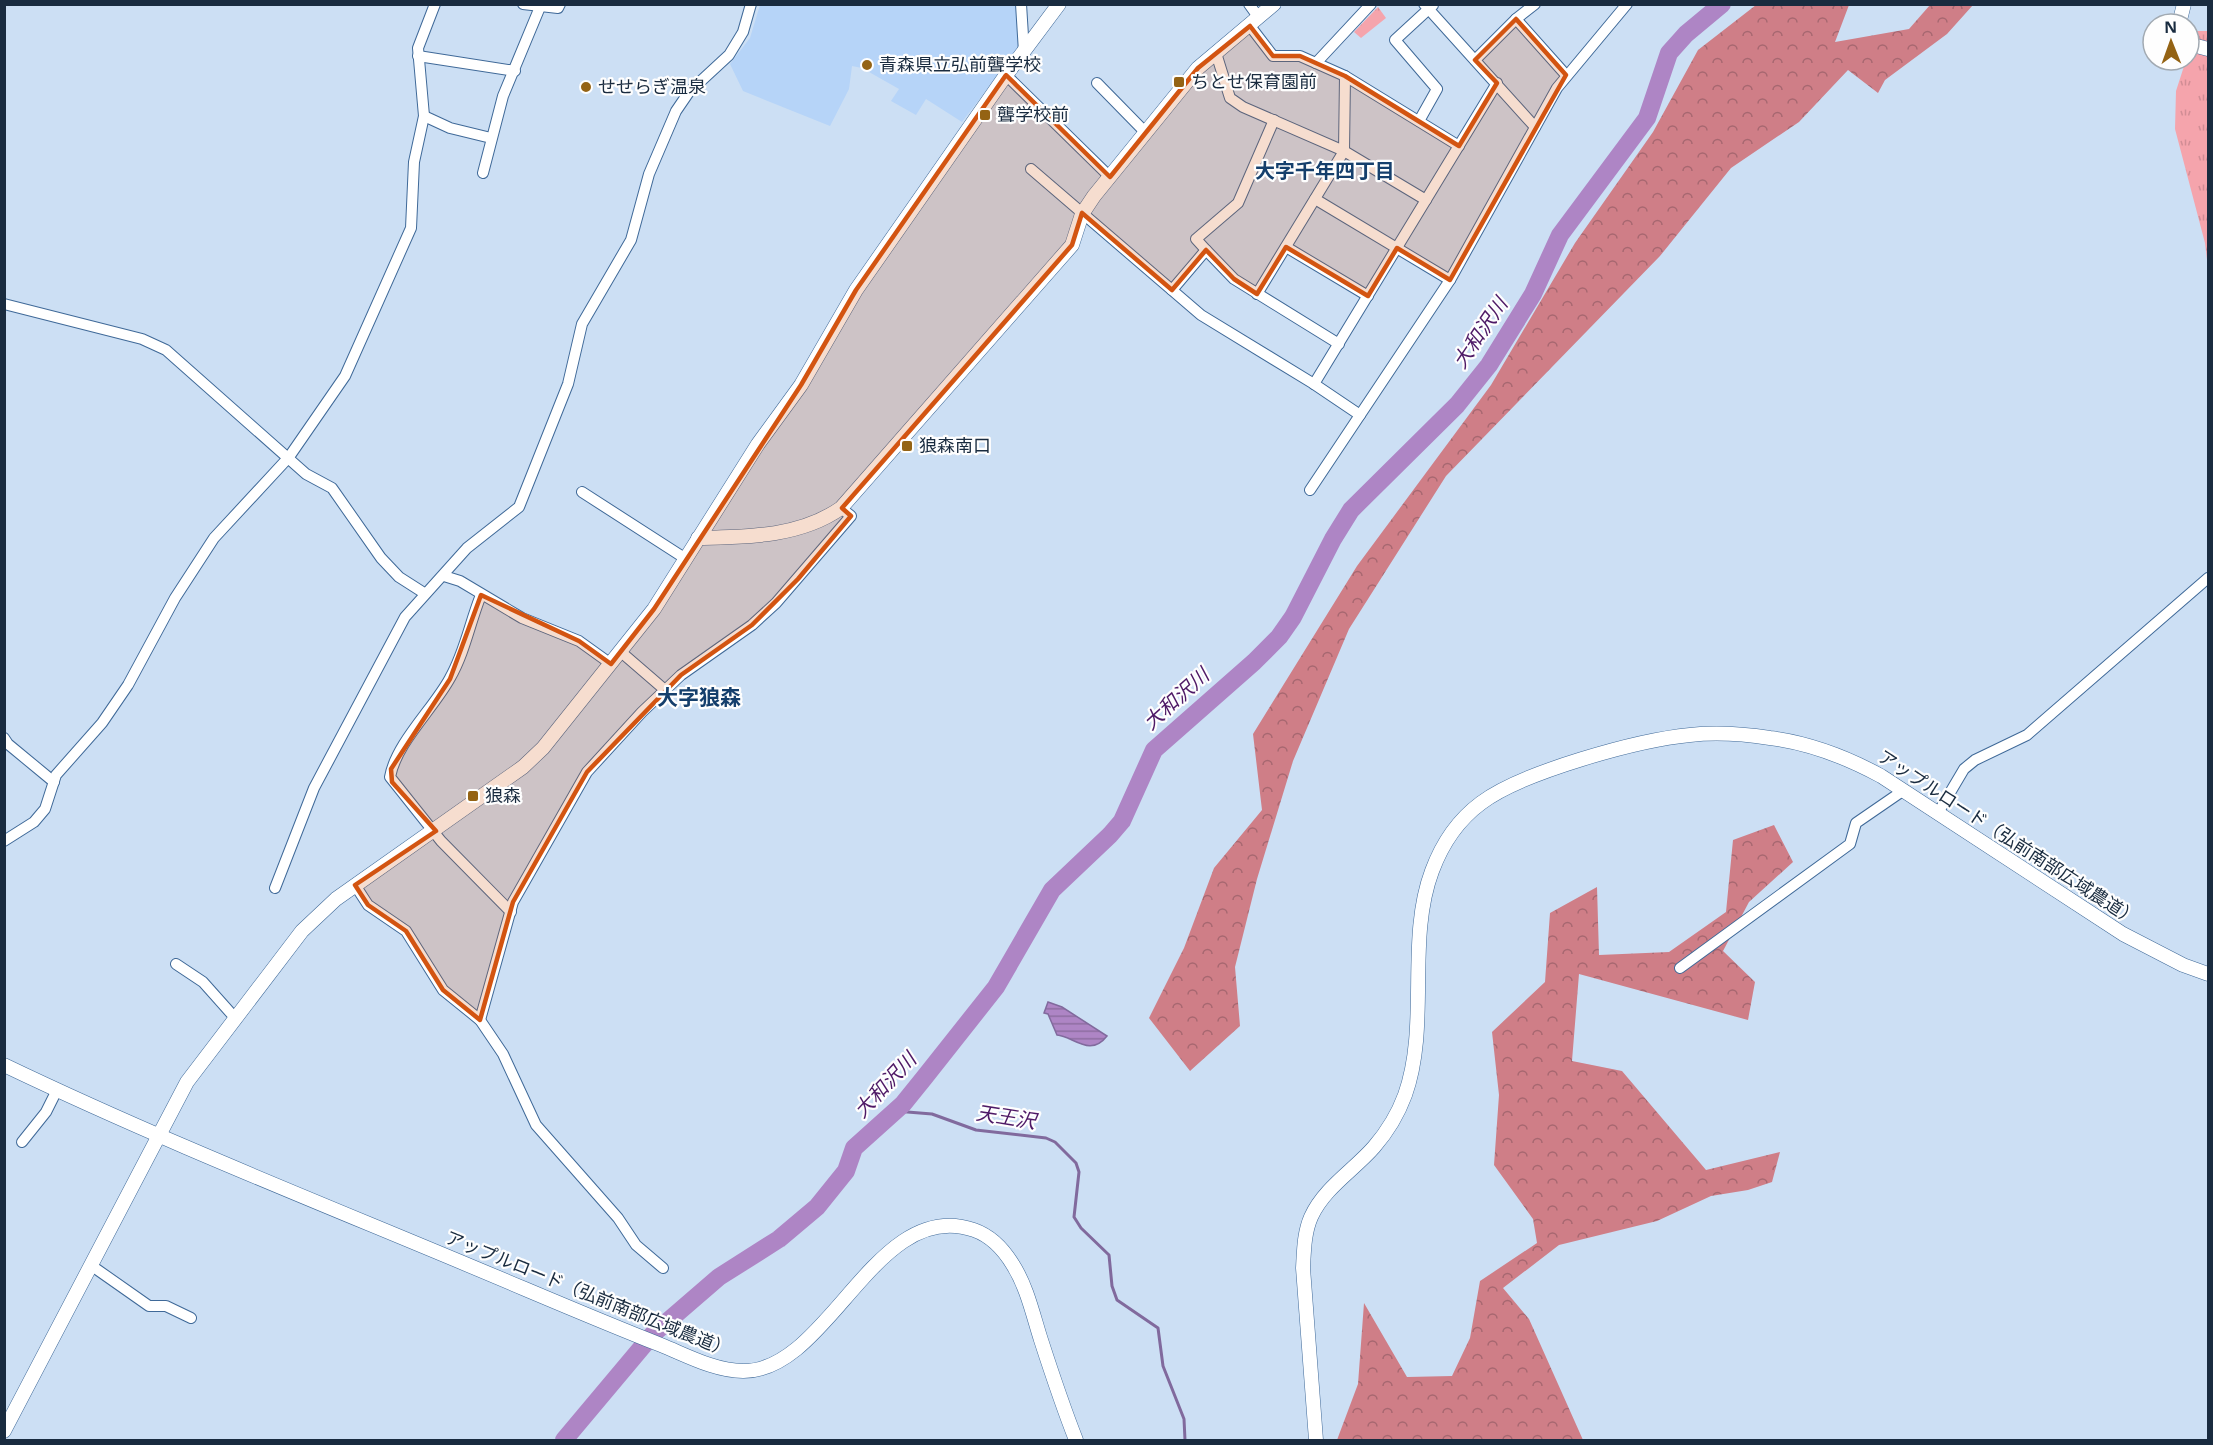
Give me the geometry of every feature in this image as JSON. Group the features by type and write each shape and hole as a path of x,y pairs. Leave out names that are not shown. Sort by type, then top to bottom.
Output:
{"street":[{"path":"4,841 34,822 45,809 62,766 102,723 128,685 175,598 214,538 289,457 345,376 411,228 414,162 424,116 418,56 421,38 435,4"},
{"path":"523,4 558,8 560,4"},
{"path":"275,888 314,788 405,617 424,593 444,576 467,548 519,507 567,384 582,324 631,240 649,174 676,111 689,92 729,55 743,32 751,4"},
{"path":"1022,4 1024,52"},
{"path":"4,1431 187,1082 310,922 355,885 435,831 523,766 543,748 621,652 654,609 758,444 801,386 856,290 1006,75 1059,4"},
{"path":"1249,4 1255,22 1273,56 1299,56 1345,76 1459,146"},
{"path":"698,538 776,534 824,518 841,508 1072,245 1082,214 1198,69 1274,4"},
{"path":"1316,63 1371,4"},
{"path":"1475,60 1516,19 1535,4"},
{"path":"1310,490 1450,280 1534,127 1566,75 1627,4"},
{"path":"1419,121 1437,89 1395,40 1429,6 1534,127"},
{"path":"483,173 503,96 540,7"},
{"path":"1516,19 1566,75"},
{"path":"1216,52 1230,98 1344,151 1426,200"},
{"path":"418,56 515,71"},
{"path":"1006,75 1110,177"},
{"path":"1257,294 1344,151 1345,76"},
{"path":"1097,82 1146,133"},
{"path":"1314,384 1497,83"},
{"path":"424,116 450,128 491,138"},
{"path":"1274,120 1238,203 1196,239 1233,279 1339,344"},
{"path":"1031,169 1201,315 1360,415"},
{"path":"1315,199 1450,280"},
{"path":"1286,247 1368,296"},
{"path":"1172,290 1206,250"},
{"path":"4,304 142,339 166,350 306,474 332,488 381,558 399,577 424,593"},
{"path":"582,492 686,558"},
{"path":"480,1020 513,902 578,786 642,712 665,690 699,661 752,625 776,603 851,516 841,508"},
{"path":"444,576 460,581 522,618 579,641 611,664"},
{"path":"1938,813 1964,769 1975,760 2027,735 2208,578"},
{"path":"482,596 450,679 392,768 392,782 441,841 511,912"},
{"path":"621,652 665,690"},
{"name":"アップルロード（弘前南部広域農道）","path":"1316,1440 1303,1268 1305,1239 1311,1216 1325,1195 1373,1148 1387,1130 1406,1094 1413,1056 1426,894 1438,857 1451,834 1465,817 1498,791 1526,779 1632,746 1691,735 1747,735 1796,743 1856,763 1904,790 2123,934 2182,965 2208,974"},
{"path":"4,738 8,744 54,782"},
{"path":"1680,968 1850,844 1856,823 1904,790"},
{"path":"355,885 368,905 406,932 443,990 480,1020 503,1054 536,1125 618,1218 636,1245 663,1268"},
{"path":"176,964 203,982 236,1019"},
{"name":"アップルロード（弘前南部広域農道）","path":"4,1065 157,1137 725,1370 767,1368 799,1346 895,1246 908,1237 936,1226 965,1227 993,1240 1014,1267 1076,1440"},
{"path":"22,1142 46,1112 57,1090"},
{"path":"92,1266 149,1306 166,1306 191,1318"}],"highlighted area":[{"path":"1516,19 1566,75 1450,280 1397,248 1368,296 1286,247 1257,294 1234,279 1206,250 1172,290 1082,213 1072,245 842,508 851,516 798,579 752,625 681,675 587,772 513,902 480,1020 443,990 406,931 368,905 355,885 436,831 392,782 391,769 450,679 481,595 579,641 611,664 654,609 801,385 856,290 1006,75 1110,177 1198,68 1250,26 1273,56 1300,56 1345,76 1459,146 1497,83 1475,60"}],"shaded area":[{"name":"青森県立弘前聾学校","path":"760,5 1020,5 1022,43 962,122 926,99 916,115 891,101 899,89 862,68 852,66 849,89 830,126 743,91 730,64 750,38"},
{"path":"1048,1002 1062,1007 1107,1036 1101,1042 1088,1046 1057,1035 1048,1014 1044,1013"}],"green space":[{"path":"1756,5 1849,5 1835,42 1909,29 1930,5 1973,5 1947,34 1885,80 1878,93 1848,70 1799,122 1731,168 1660,256 1446,476 1349,629 1293,761 1257,879 1235,967 1240,1026 1190,1071 1149,1018 1184,948 1214,868 1262,810 1253,734 1357,566 1491,385 1575,243 1653,132 1698,50"},
{"path":"1378,7 1386,18 1361,38 1354,32"},
{"path":"2201,31 2208,31 2208,268 2205,243 2175,129 2176,91 2182,72 2201,72"},
{"path":"1774,825 1793,862 1749,902 1723,951 1755,982 1748,1020 1579,974 1572,1061 1622,1071 1706,1170 1780,1152 1772,1182 1748,1190 1711,1196 1657,1221 1559,1245 1503,1288 1529,1319 1583,1440 1337,1440 1358,1384 1364,1303 1407,1377 1452,1376 1470,1338 1480,1281 1537,1243 1533,1219 1494,1165 1499,1095 1492,1032 1545,982 1550,913 1597,887 1599,955 1669,952 1726,912 1733,840"}],"waterway":[{"name":"大和沢川","path":"564,1440 653,1334 719,1277 779,1239 817,1207 846,1171 854,1148 903,1104 924,1078 996,987 1052,890 1122,821 1154,750 1279,637 1293,617 1333,539 1351,510 1457,405 1489,365 1533,294 1560,235 1647,118 1669,53 1686,34 1722,4"},
{"name":"天王沢","path":"895,1111 932,1114 976,1130 1046,1138 1055,1142 1076,1163 1079,1172 1074,1217 1081,1228 1109,1255 1112,1286 1117,1300 1158,1328 1163,1366 1184,1419 1185,1440"}],"place":[{"name":"青森県立弘前聾学校","path":"867,65"},
{"name":"ちとせ保育園前","path":"1179,82"},
{"name":"せせらぎ温泉","path":"586,87"},
{"name":"聾学校前","path":"985,115"},
{"name":"狼森南口","path":"907,446"},
{"name":"狼森","path":"473,796"}],"district":[{"name":"大字千年四丁目","path":"1325,171"},
{"name":"大字狼森","path":"699,698"}]}
